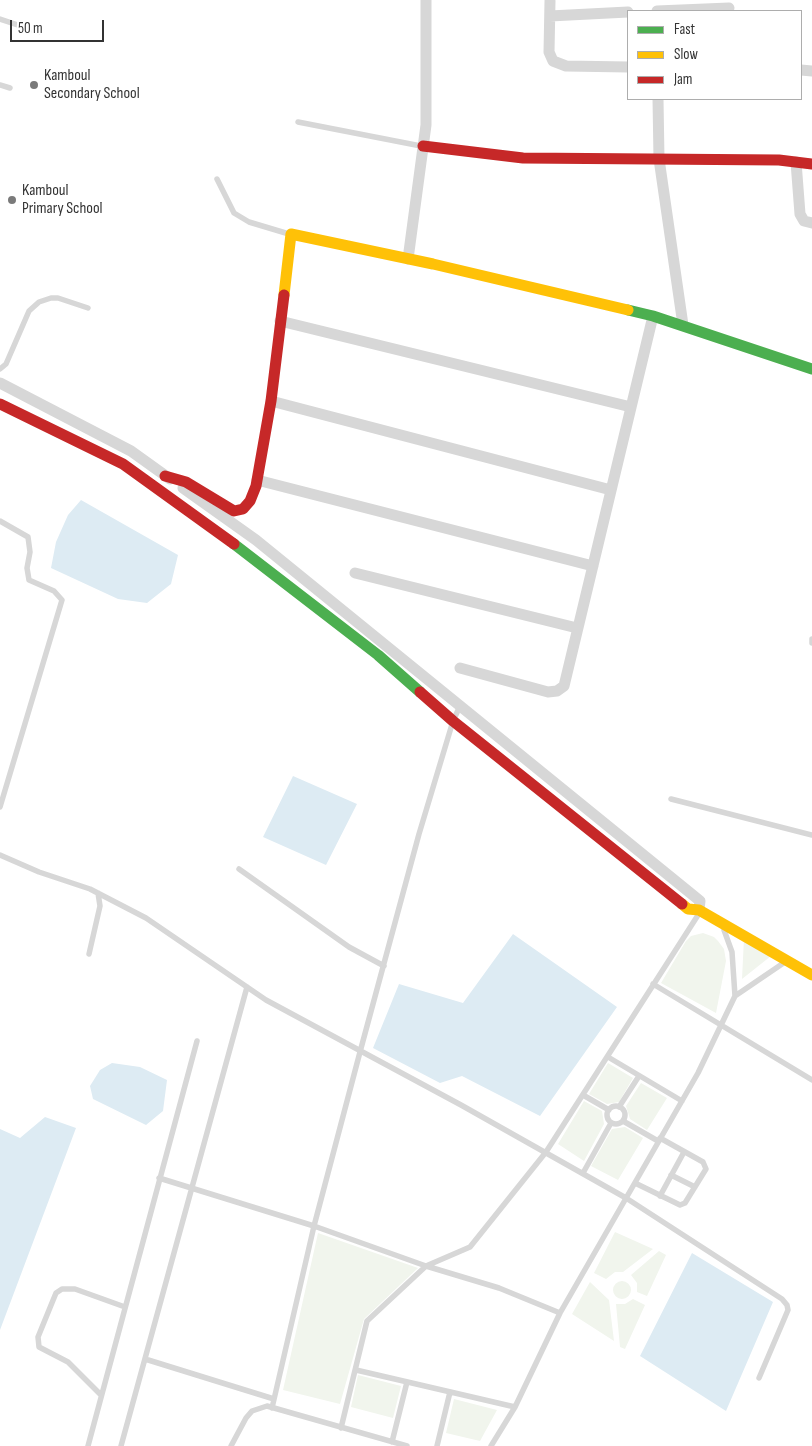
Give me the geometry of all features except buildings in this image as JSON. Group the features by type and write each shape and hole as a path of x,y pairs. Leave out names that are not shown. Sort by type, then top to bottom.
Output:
{"street":[{"path":"408,259 426,125 426,0"},
{"path":"550,1 549,52 553,61 566,66 627,67"},
{"path":"671,10 729,6"},
{"path":"550,16 627,12"},
{"path":"658,100 659,159 683,324"},
{"path":"423,146 523,158 659,159 812,164"},
{"path":"796,162 800,214 804,221 812,223"},
{"path":"165,476 186,482 234,511 243,509 250,501 257,480 271,401 291,234 653,316 683,324 812,369"},
{"path":"460,668 548,692 558,691 564,686 653,316"},
{"path":"280,321 631,407"},
{"path":"0,383 131,451 256,540 700,901 700,911"},
{"path":"271,401 611,490"},
{"path":"0,404 123,464 246,553 378,655 453,722 688,909 700,911 722,922 812,975"},
{"path":"257,480 593,566"},
{"path":"246,553 256,540"},
{"path":"355,573 578,628"}],"lane":[{"path":"0,19 39,32"},
{"path":"0,85 10,88"},
{"path":"298,122 423,146"},
{"path":"217,179 234,213 249,222 291,234"},
{"path":"0,370 6,364 29,311 39,302 58,298 88,308"},
{"path":"0,521 28,537 30,552 27,568 29,580 54,591 62,600 0,807"},
{"path":"272,1408 314,1226 360,1052 419,834 453,722 460,706"},
{"path":"670,799 812,835"},
{"path":"0,855 98,893 146,918 266,1000 546,1152 626,1198 782,1299 787,1305 788,1310 759,1378"},
{"path":"239,869 349,947 384,966"},
{"path":"88,954 100,906 98,893"},
{"path":"341,1428 367,1321 426,1266 470,1247 546,1152 700,911"},
{"path":"491,1446 515,1406 560,1313 682,1101 735,996 732,952 722,922"},
{"path":"735,996 788,961"},
{"path":"652,984 812,1080"},
{"path":"120,1446 247,987"},
{"path":"88,1446 159,1178 198,1041"},
{"path":"608,1056 682,1101"},
{"path":"583,1095 609,1110 619,1107 639,1076"},
{"path":"619,1107 624,1113 623,1121"},
{"path":"609,1110 608,1118 611,1123"},
{"path":"623,1121 706,1165 706,1169 684,1204 680,1205 635,1183"},
{"path":"611,1123 616,1124 623,1121"},
{"path":"584,1174 611,1123"},
{"path":"660,1196 684,1152"},
{"path":"671,1175 695,1187"},
{"path":"159,1178 314,1226 426,1266 499,1288 560,1313"},
{"path":"102,1395 68,1362 39,1348 38,1337 56,1293 62,1289 75,1289 124,1307"},
{"path":"145,1359 274,1399"},
{"path":"356,1370 515,1406"},
{"path":"392,1442 406,1382"},
{"path":"437,1446 450,1392"},
{"path":"231,1446 246,1418 252,1411 267,1406 407,1446"}],"shaded area":[{"path":"81,500 178,555 171,584 147,603 118,599 51,568 56,542 68,515"},
{"path":"293,776 357,804 326,865 263,837"},
{"path":"703,933 714,937 718,941 724,949 726,961 716,1013 661,983 686,941 691,936"},
{"path":"513,934 617,1007 540,1116 462,1076 440,1083 373,1048 399,984 463,1003"},
{"path":"744,938 771,956 742,979"},
{"path":"112,1063 140,1067 167,1080 163,1111 146,1125 93,1099 90,1086 100,1070"},
{"path":"608,1063 633,1078 619,1102 607,1104 589,1094"},
{"path":"641,1083 667,1098 647,1130 630,1119 626,1106"},
{"path":"584,1101 602,1111 604,1124 584,1161 558,1144"},
{"path":"45,1117 76,1128 0,1330 0,1129 20,1138"},
{"path":"625,1127 643,1138 618,1180 591,1166 612,1129"},
{"path":"615,1232 653,1249 623,1272 615,1272 606,1279 594,1273"},
{"path":"318,1233 418,1268 364,1319 340,1404 283,1390"},
{"path":"659,1251 666,1255 647,1296 637,1292 637,1283 631,1275"},
{"path":"692,1253 773,1302 726,1411 640,1356"},
{"path":"618,1281 626,1281 631,1286 629,1297 618,1299 613,1294 613,1286"},
{"path":"590,1282 609,1300 614,1341 572,1314"},
{"path":"633,1299 645,1305 625,1349 620,1347 616,1304 625,1304"},
{"path":"358,1375 401,1386 393,1418 351,1407"},
{"path":"454,1399 497,1410 480,1441 446,1433"}],"traffic: fast":[{"path":"628,310 653,316 812,369"},
{"path":"234,544 378,655 420,692"}],"traffic: slow":[{"path":"284,295 291,234 433,264 628,310"},
{"path":"682,904 688,909 699,910 812,975"}],"traffic: jam":[{"path":"423,146 523,158 779,160 812,164"},
{"path":"165,476 186,482 234,511 243,509 250,501 256,486 271,401 284,295"},
{"path":"0,404 123,464 234,544"},
{"path":"420,692 453,721 682,904"}],"place":[{"name":"Kamboul Secondary School","path":"34,85"},
{"name":"Kamboul Primary School","path":"12,200"}]}
